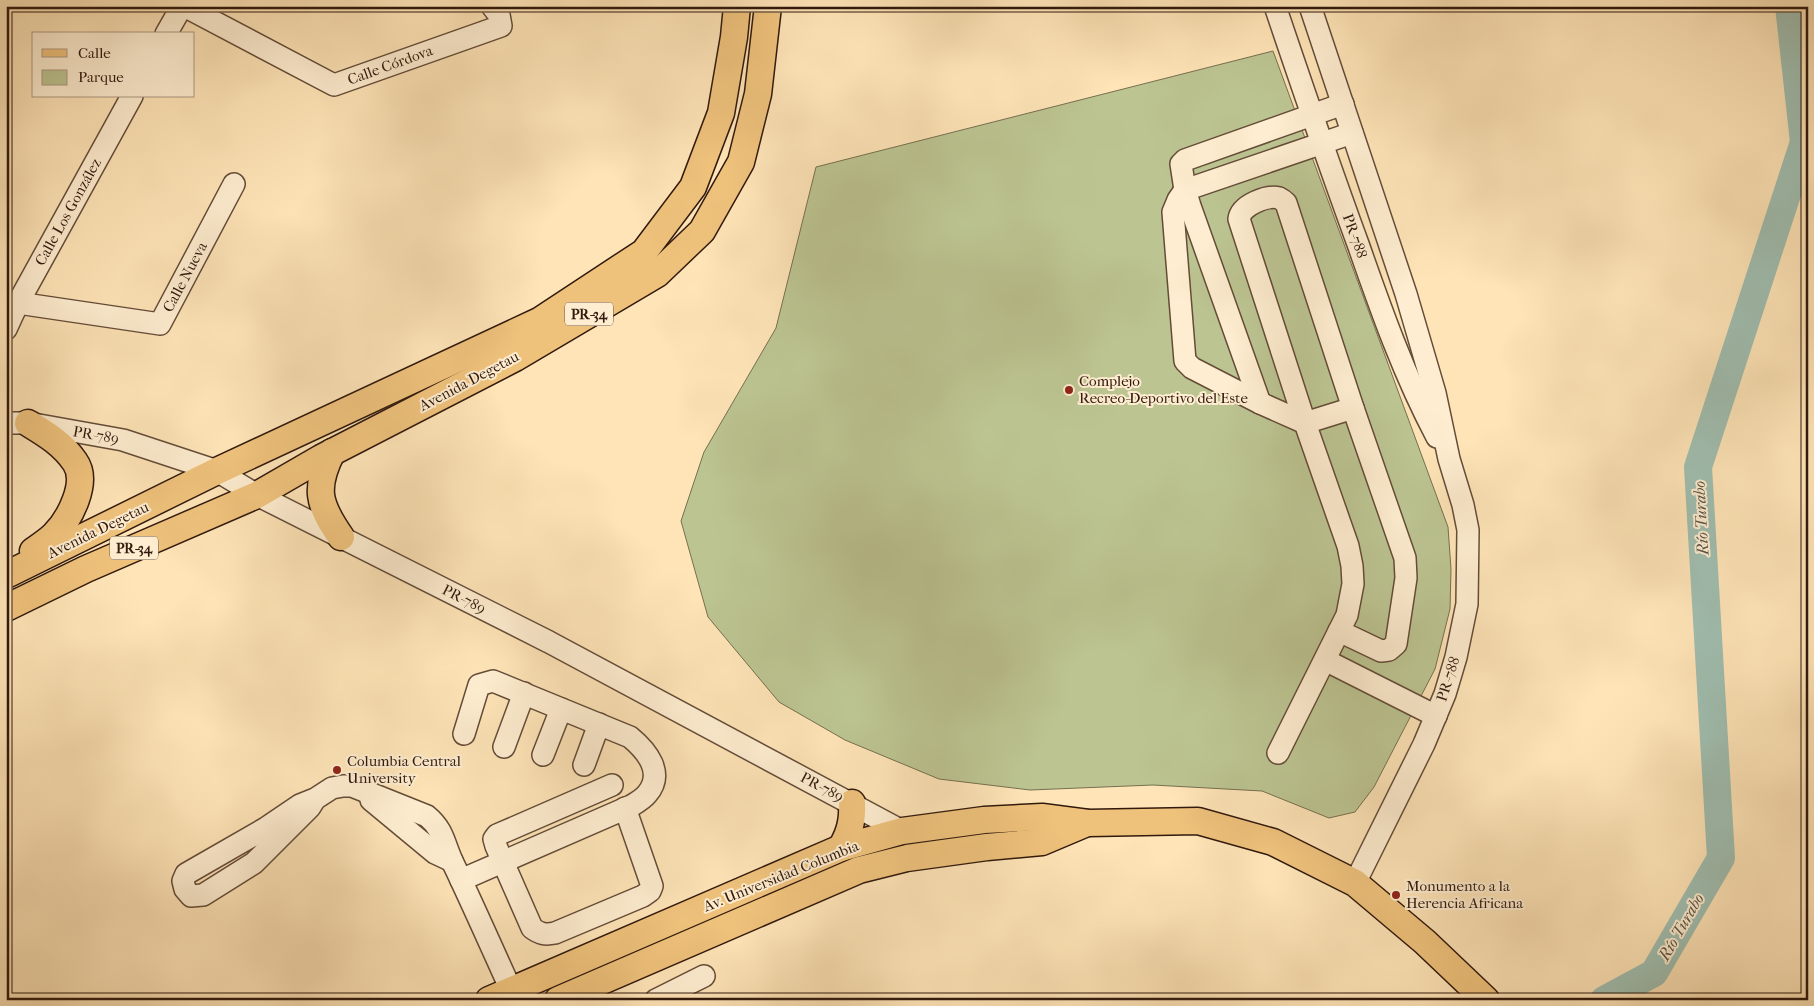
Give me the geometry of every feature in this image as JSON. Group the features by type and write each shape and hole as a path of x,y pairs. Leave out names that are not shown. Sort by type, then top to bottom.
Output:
{"main road":[{"name":"Avenida Degetau","path":"6,573 217,471 539,320 644,252 693,187 721,113 734,37 737,6"},
{"name":"Avenida Degetau","path":"6,608 86,569 257,495 332,452 515,358 657,274 702,231 741,162 758,94 768,6"},
{"path":"6,573 55,534 76,500 80,478 76,463 55,440 17,423"},
{"path":"332,452 324,468 320,497 326,513 341,537"},
{"path":"841,848 847,838 852,820 852,803"},
{"name":"Av. Universidad Columbia","path":"507,997 841,848 902,831 984,820 1042,817 1088,823 1198,821 1273,842 1355,883 1425,942 1486,1000"},
{"name":"Av. Universidad Columbia","path":"558,1000 859,870 907,858 987,847 1042,842 1088,823"},
{"path":"719,930 738,914 756,904 876,853 890,844 902,831 928,842 980,840 1009,846"}],"street":[{"name":"Calle Córdova","path":"183,6 334,85 500,26 499,15 492,6"},
{"path":"167,32 183,6"},
{"name":"PR-788","path":"1275,6 1393,343 1417,398 1449,460"},
{"name":"PR-788","path":"1310,6 1406,294 1436,393 1449,460 1463,505 1468,530 1467,604 1456,657 1445,694 1396,803 1355,883"},
{"name":"Calle Los González","path":"6,329 18,303 131,98"},
{"path":"1260,403 1185,190 1181,164 1185,160 1342,104"},
{"path":"1352,133 1185,190 1173,212 1185,361 1192,368 1260,403 1305,423 1353,408"},
{"name":"Calle Nueva","path":"18,303 160,324 234,184"},
{"path":"1278,753 1339,631 1348,615 1353,584 1348,546 1305,423 1239,218 1240,213 1248,205 1270,198 1280,198 1286,203 1353,408 1405,558 1406,578 1403,607 1396,644 1389,650 1381,652 1339,631"},
{"name":"PR-789","path":"17,423 123,440 217,471 257,495 550,642 902,831"},
{"path":"1325,660 1436,716"},
{"path":"461,880 625,808 646,796 652,786 652,764 644,749 630,737 493,681 479,685 464,734"},
{"path":"504,747 524,693"},
{"path":"543,755 562,709"},
{"path":"584,765 599,724"},
{"path":"612,785 497,835 494,839 502,862 532,928 539,933 547,935 555,933 643,896 650,891 652,886 625,808"},
{"path":"315,799 310,807 254,863 203,895 191,896 185,889 183,881 186,874 266,828 300,805 315,799 326,790 352,786 367,794 370,800 428,848 452,861 507,997"},
{"path":"656,1000 704,976"}],"green space":[{"name":"Complejo Recreo-Deportivo del Este","path":"1273,51 1448,527 1451,569 1450,609 1435,669 1374,787 1355,812 1329,818 1262,791 1153,785 1030,790 939,779 845,740 779,702 708,617 681,521 704,452 776,328 816,167"}],"waterway":[{"name":"Río Turabo","path":"1604,1000 1654,973 1721,858 1698,467 1804,142 1789,6"}],"place":[{"name":"Complejo Recreo-Deportivo del Este","path":"1069,390"},
{"name":"Columbia Central University","path":"337,770"},
{"name":"Monumento a la Herencia Africana","path":"1396,895"}]}
